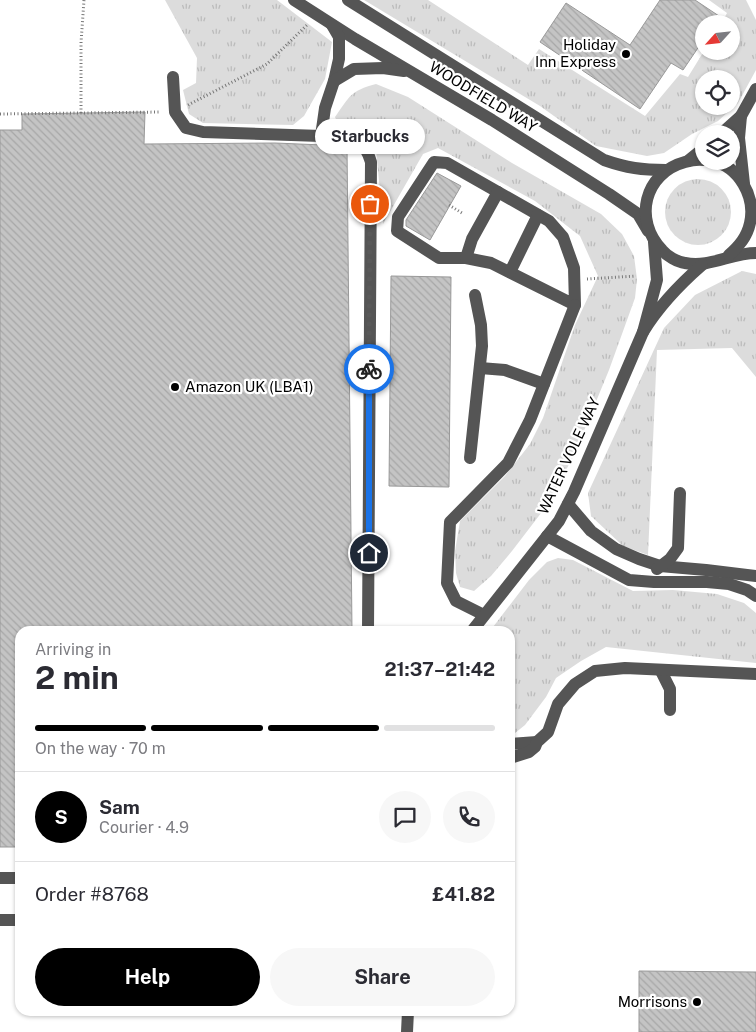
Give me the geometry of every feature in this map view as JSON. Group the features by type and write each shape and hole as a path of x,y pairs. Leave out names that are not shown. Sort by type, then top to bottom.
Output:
{"street":[{"name":"WOODFIELD WAY","path":"294,0 492,120 609,194 638,214 651,236 666,254 682,263 702,265"},
{"name":"WOODFIELD WAY","path":"348,0 604,160 624,168 666,170"},
{"path":"321,136 325,108 339,59 339,37 330,23"},
{"path":"334,81 354,69 383,68 411,72"},
{"path":"173,77 175,112 186,128 203,132 351,137 361,142 367,150 371,162 368,626"},
{"path":"731,125 741,116 756,89"},
{"path":"725,258 741,244 750,225 752,211 739,138 741,116"},
{"path":"688,161 695,155"},
{"path":"666,170 673,165 695,159"},
{"path":"484,615 456,601 447,583 450,522 508,463 530,420 575,305 574,268 562,237 549,221 447,163 434,162 398,217 397,231 439,258 466,258 491,263 575,305"},
{"name":"WATER VOLE WAY","path":"643,332 657,280 651,236 645,210 650,189 666,170"},
{"path":"731,170 739,177 750,194"},
{"path":"466,258 472,239 498,192"},
{"path":"510,272 538,215"},
{"path":"702,265 743,253 756,253"},
{"name":"WATER VOLE WAY","path":"476,626 559,521 643,332 654,314 675,290 702,265"},
{"path":"470,458 480,368 481,325 476,295"},
{"path":"480,368 505,370 544,384"},
{"path":"652,582 655,571 675,554 678,548 680,493"},
{"path":"568,504 591,531 616,549 639,559 660,566 754,574"},
{"path":"547,536 630,580 729,584 747,590 756,596"},
{"path":"515,756 529,752 535,747 537,742 548,732 558,704 569,690 595,671 625,668 756,674"},
{"path":"661,671 670,690 670,710"},
{"path":"515,744 537,742"},
{"path":"0,878 15,878"},
{"path":"0,920 15,920"},
{"path":"407,1032 408,1016"}],"path":[{"path":"81,113 81,43 84,0"},
{"path":"449,205 462,213"},
{"path":"574,279 636,276"}],"green space":[{"path":"165,0 277,0 332,42 325,79 304,116 293,125 203,123 189,114 183,90 196,83 197,58"},
{"path":"364,0 428,0 528,65 539,49 645,116 680,74 688,77 698,60 740,60 740,15 726,15 727,13 709,0 746,0 756,20 756,70 740,99 740,70 695,70 695,115 725,115 710,125 695,125 695,132 664,153 647,156 596,146 540,106"},
{"path":"376,84 408,97 512,163 601,214 622,234 634,256 637,279 635,298 609,370 574,455 548,504 491,576 474,591 460,587 456,573 455,551 460,521 505,476 530,444 543,418 575,325 598,276 580,236 535,201 438,148 423,154 383,224 375,139 367,132 338,124 335,117 351,95"},
{"path":"691,179 705,179 717,184 726,193 731,205 729,225 722,236 705,245 691,245 679,240 670,231 665,219 665,205 670,193 679,184"},
{"path":"742,271 756,274 756,377 732,348 657,350 648,555 623,546 591,516 588,493 664,328 695,295"},
{"path":"558,558 573,560 633,591 673,590 717,594 744,603 756,613 756,663 606,647 556,678 546,697 525,725 515,733 515,626 494,626 529,580 547,562"}],"building":[{"name":"Holiday Inn Express","path":"660,0 695,0 718,15 695,15 695,52 683,70 671,63 640,109 540,42 566,3 630,45"},
{"name":"Amazon UK (LBA1)","path":"145,112 144,144 275,143 347,146 352,626 15,626 15,847 0,847 0,130 22,130 22,114"},
{"path":"437,173 461,186 430,240 406,226 406,220"},
{"path":"391,276 451,277 449,487 389,486"},
{"name":"Morrisons","path":"639,971 756,972 756,1032 639,1032"}],"way so far":[{"path":"369,369 370,204"}],"place":[{"name":"Holiday Inn Express","path":"626,54"},
{"name":"Starbucks","path":"370,204"},
{"name":"Amazon UK (LBA1)","path":"175,387"},
{"name":"Morrisons","path":"697,1002"}],"route":[{"path":"369,369 369,553"}]}
